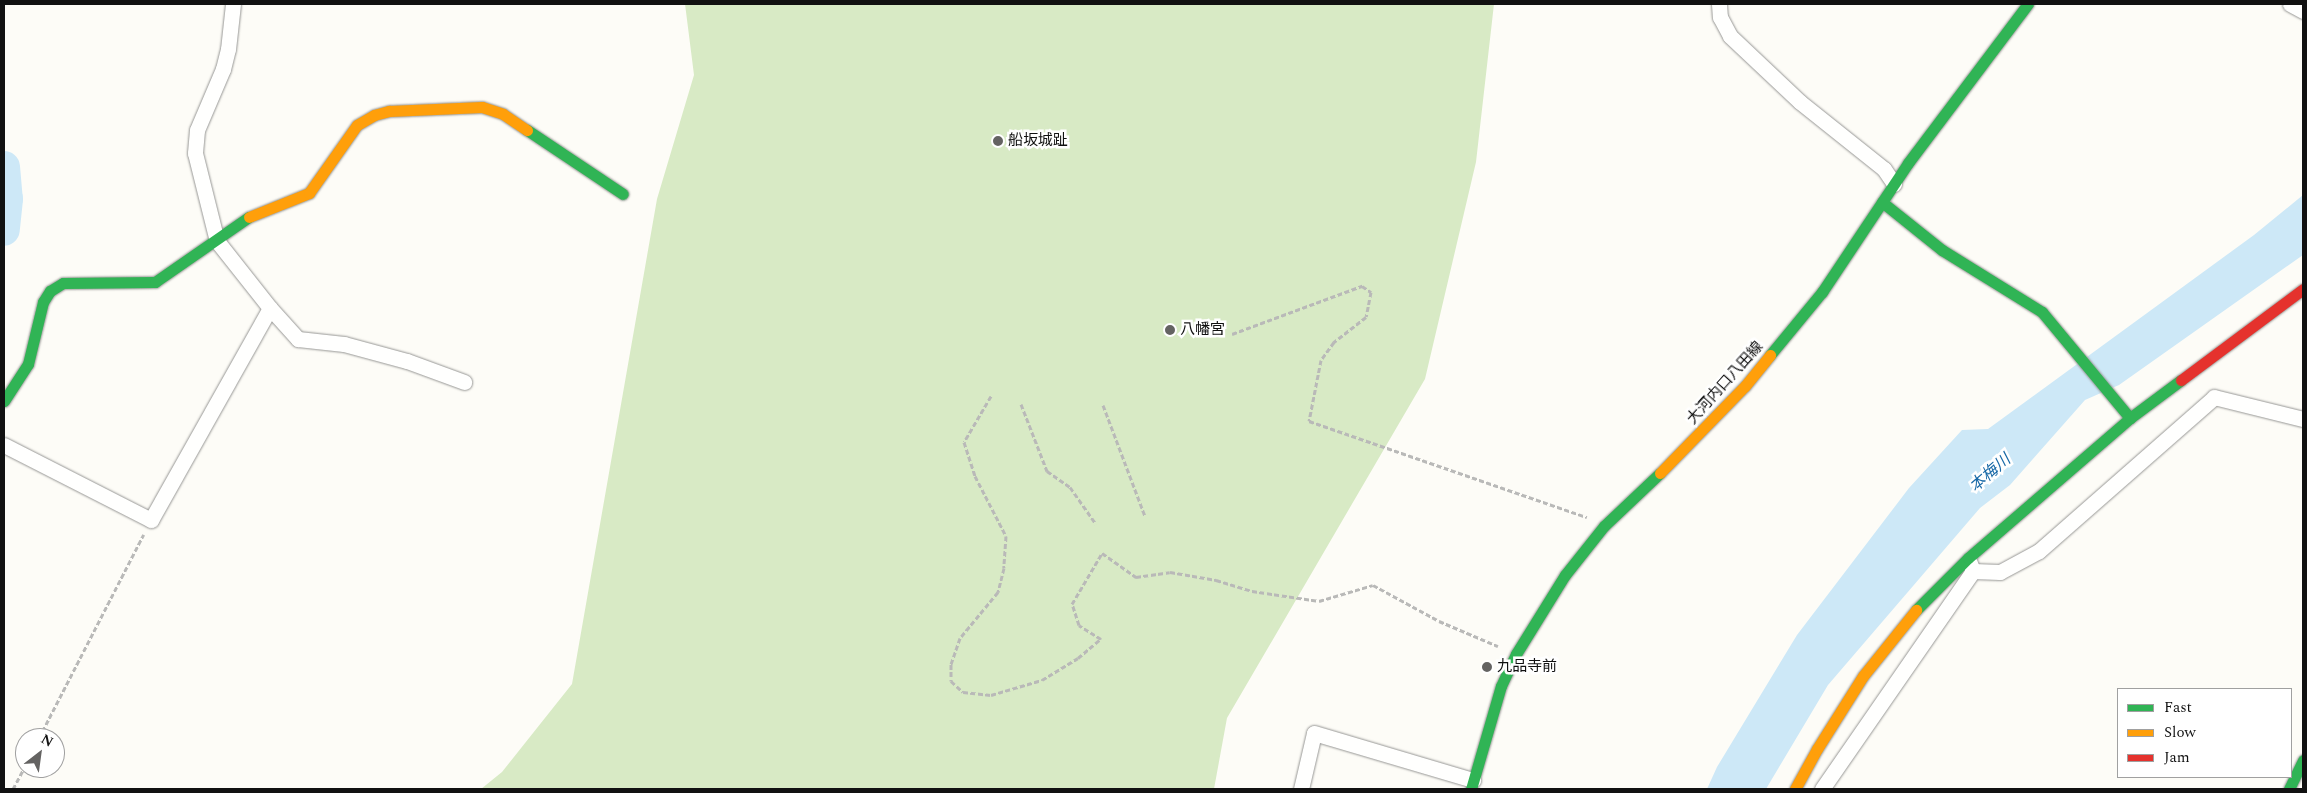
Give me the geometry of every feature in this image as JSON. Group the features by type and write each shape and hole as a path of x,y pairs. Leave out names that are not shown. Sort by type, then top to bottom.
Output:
{"street":[{"path":"233,4 224,69 197,130 195,153 217,241 270,308 298,339 344,344 407,360 464,382"},
{"path":"1719,4 1720,17 1730,36 1800,102 1884,170 1894,184"},
{"name":"大河内口八田線","path":"1472,785 1501,686 1516,654 1565,575 1604,526 1693,441 1745,386 1822,292 1894,184 2028,4"},
{"path":"2290,4 2303,11"},
{"path":"4,401 28,364 43,302 50,291 63,283 155,282 250,217 280,203 309,193 357,125 374,115 390,111 482,107 502,114 623,194"},
{"path":"1882,202 1942,250 2042,312 2127,415"},
{"path":"1795,789 1817,748 1863,676 1914,612 1970,565 2127,415 2303,288"},
{"path":"4,445 151,520 270,308"},
{"path":"1970,565 2000,572 2039,551 2214,397 2303,419"},
{"path":"1822,789 1970,565"},
{"path":"1301,789 1314,733 1472,785"},
{"path":"2289,789 2303,760"}],"path":[{"path":"1232,334 1362,286 1371,292 1366,318 1334,342 1321,360 1309,421 1581,513 1604,526"},
{"path":"991,396 964,442 975,476 1006,536 1004,568 998,592 960,638 951,664 951,681 963,692 990,695 1042,680 1078,658 1101,639 1079,625 1072,604 1102,553 1136,577 1170,572 1216,580 1252,591 1319,601 1373,585 1439,621 1516,654"},
{"path":"1022,404 1047,471 1070,487 1096,524"},
{"path":"1103,404 1145,516"},
{"path":"44,728 151,520"}],"green space":[{"path":"685,4 1494,4 1476,162 1425,379 1227,718 1214,789 481,789 502,772 572,684 657,199 694,75"}],"water":[{"name":"本梅川","path":"2303,195 2303,255 2119,385 2085,400 2010,485 1980,508 1828,685 1766,789 1707,789 1717,767 1797,635 1909,488 1962,430 1988,429 2254,235"}],"waterway":[{"path":"4,167 7,199 4,230"}],"traffic: fast":[{"path":"1770,355 1822,292 1908,163 2028,4"},
{"path":"527,130 623,194"},
{"path":"1882,202 1942,250 2042,312 2130,418"},
{"path":"4,401 28,364 43,302 50,291 63,283 155,282 249,217"},
{"path":"1916,610 1968,558 2130,418 2181,380"},
{"path":"1471,789 1501,686 1516,654 1565,575 1604,526 1660,473"},
{"path":"2289,789 2303,760"}],"traffic: slow":[{"path":"249,217 309,193 357,125 374,115 389,111 482,107 503,114 527,130"},
{"path":"1660,473 1745,386 1770,355"},
{"path":"1795,789 1817,749 1863,676 1916,610"}],"traffic: jam":[{"path":"2181,380 2303,289"}],"place":[{"name":"船坂城趾","path":"998,141"},
{"name":"八幡宮","path":"1170,330"},
{"name":"九品寺前","path":"1487,667"}]}
